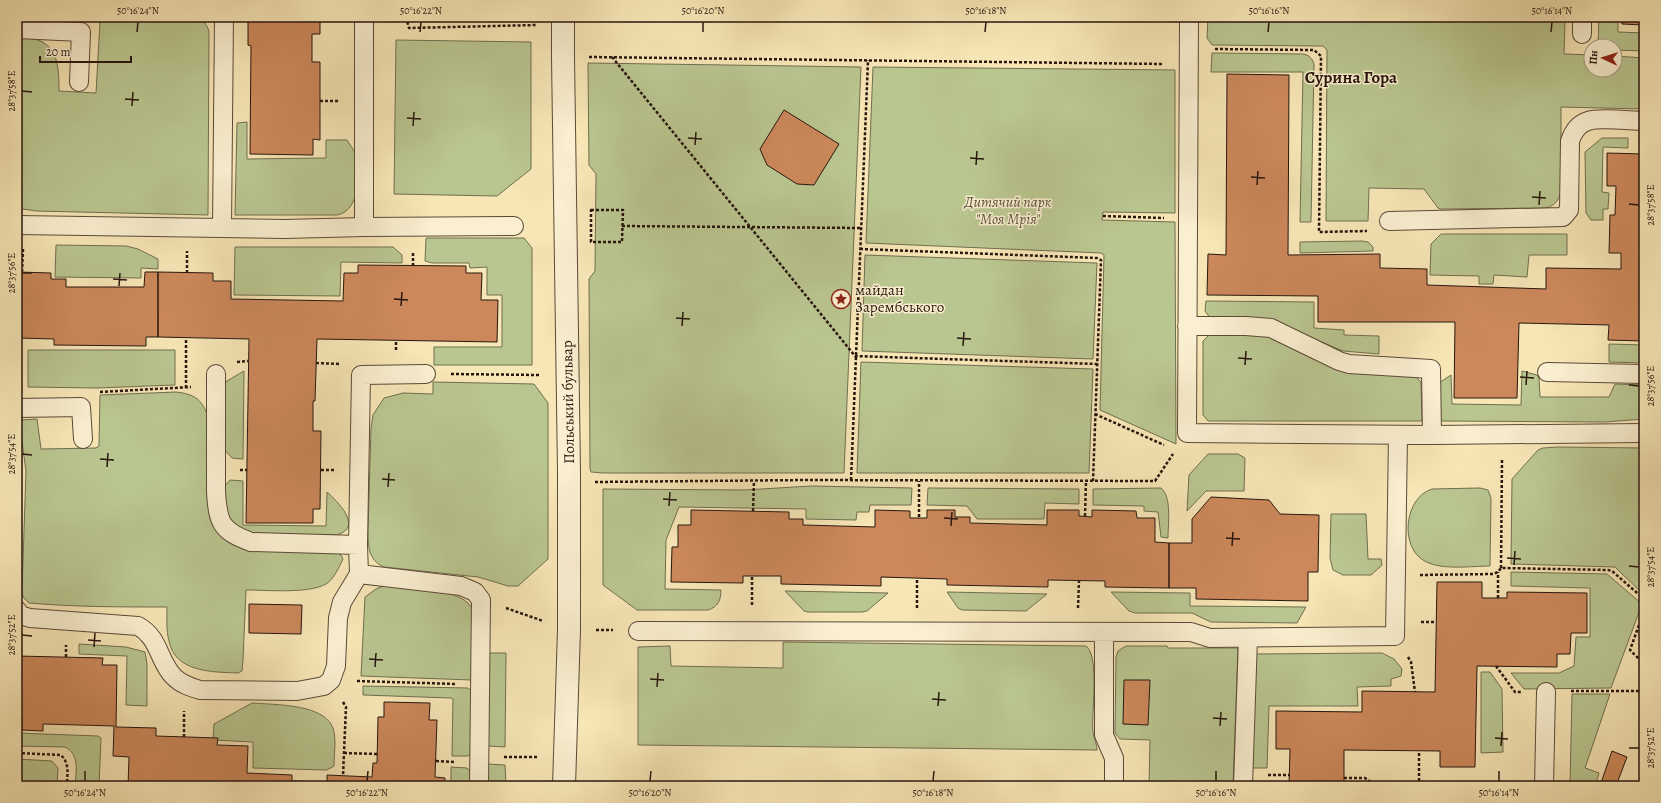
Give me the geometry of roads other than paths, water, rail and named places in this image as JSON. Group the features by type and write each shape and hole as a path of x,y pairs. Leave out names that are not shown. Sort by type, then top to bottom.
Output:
{"street":[{"name":"Польський бульвар","path":"563,21 562,57 568,375 569,630 563,758 564,786"}],"lane":[{"path":"222,228 224,17"},
{"path":"364,17 364,226"},
{"path":"1188,17 1187,434 1503,435 1644,433"},
{"path":"17,29 81,32 79,82"},
{"path":"1389,220 1563,217 1569,210 1570,141 1572,134 1577,128 1589,120 1644,121"},
{"path":"17,225 284,229 364,226 514,226"},
{"path":"1187,326 1246,326 1271,328 1339,361 1349,364 1431,369 1432,435"},
{"path":"1547,372 1644,374"},
{"path":"17,610 20,615 30,618 138,626 147,631 153,640 164,664 174,677 185,685 200,690 297,691 324,686 331,680 336,666 338,618 342,602 359,574 358,545 361,375 426,374"},
{"path":"215,380 216,492 217,510 220,522 239,538 251,542 358,545"},
{"path":"18,408 81,407 83,439"},
{"path":"638,631 1191,632 1210,638 1395,636 1398,435"},
{"path":"359,574 461,586 475,592 481,600 479,786"},
{"path":"1104,632 1104,735 1114,758 1114,786"},
{"path":"1243,786 1248,638"},
{"path":"1544,786 1546,692"}],"place":[{"name":"майдан Зарембського","path":"841,299"}],"district":[{"name":"Сурина Гора","path":"1351,77"}],"park label":[{"name":"Дитячий парк \"Моя Мрія\"","path":"1008,210"}]}
